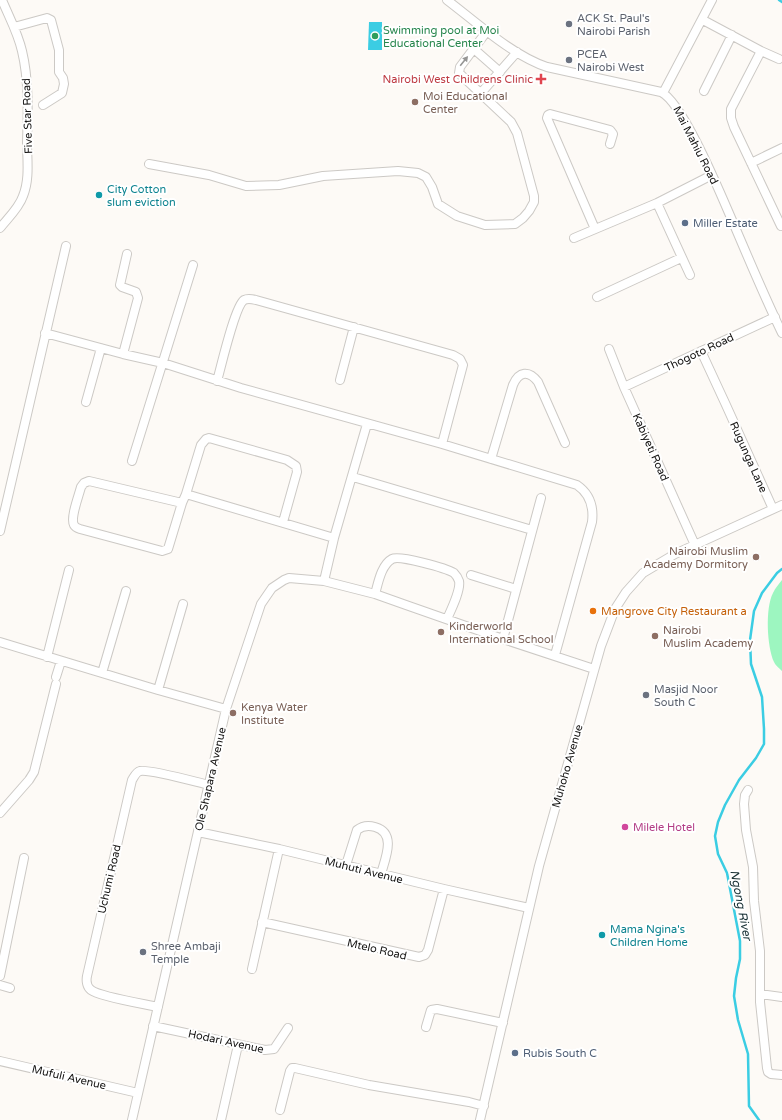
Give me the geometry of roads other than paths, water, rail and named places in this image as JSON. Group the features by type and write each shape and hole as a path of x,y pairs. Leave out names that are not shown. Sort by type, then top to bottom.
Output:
{"street":[{"name":"Five Star Road","path":"0,228 20,204 26,189 27,173 27,111 24,58 14,28 2,0"},
{"path":"447,0 487,31 531,61 547,67 663,93 703,20 712,0"},
{"path":"14,28 47,18 50,20 58,50 59,69 64,84 62,93 43,105"},
{"path":"703,20 779,59"},
{"path":"149,164 209,175 246,186 280,185 323,176 398,171 418,173 426,177 432,187 438,204 456,216 486,225 515,224 523,218 534,202 533,190 517,133 511,122 459,73 460,67 487,31"},
{"path":"704,91 732,35"},
{"path":"474,49 500,72"},
{"path":"761,51 731,109 731,118 781,226"},
{"path":"481,93 517,52"},
{"name":"Mai Mahiu Road","path":"663,93 673,102 681,113 712,175 782,333"},
{"path":"595,229 547,118 548,115 550,114 610,130 613,134 610,144"},
{"path":"751,163 782,148"},
{"path":"574,238 657,203 712,175"},
{"path":"657,203 690,275"},
{"path":"0,530 66,246"},
{"path":"123,354 138,296 136,292 120,285 127,254"},
{"path":"597,297 681,258"},
{"path":"132,461 193,265"},
{"path":"217,381 235,316 241,303 247,299 256,300 354,327 454,355 463,362 462,371 442,444"},
{"name":"Thogoto Road","path":"624,387 774,317"},
{"path":"340,380 354,327"},
{"path":"45,332 123,354 163,363 217,381 442,444 577,485 589,497 592,509 592,522 555,655"},
{"path":"86,402 101,348"},
{"name":"Kabiyeti Road","path":"609,349 624,387 695,545"},
{"name":"Rugunga Lane","path":"701,351 773,509"},
{"path":"490,459 513,385 518,376 522,374 530,374 538,382 565,443"},
{"path":"324,581 334,538 353,477 367,424"},
{"path":"182,503 89,481 84,483 81,487 73,514 73,522 74,526 80,528 166,551 169,548 201,446 206,439 211,438 288,460 296,466 297,472 283,522"},
{"path":"353,477 532,530"},
{"path":"186,494 334,538"},
{"path":"502,639 540,498"},
{"name":"Muhoho Avenue","path":"480,1120 539,866 594,669 615,609 635,581 643,573 660,562 782,505"},
{"path":"375,594 384,569 391,559 396,557 402,557 452,572 456,575 459,584 447,619"},
{"path":"47,657 69,570"},
{"path":"471,575 516,589"},
{"name":"Ole Shapara Avenue","path":"132,1120 226,709 250,635 261,604 266,595 279,583 290,578 324,581 375,594 502,639 555,655 594,669"},
{"path":"102,673 126,591"},
{"path":"158,690 183,604"},
{"path":"0,642 226,709"},
{"path":"0,813 29,780 34,772 61,661"},
{"name":"Uchumi Road","path":"158,1007 105,995 92,990 86,982 87,976 132,780 140,771 153,772 208,785"},
{"path":"748,790 743,799 753,873 754,901 760,951 760,994 768,1072 771,1074 782,1075"},
{"path":"346,865 357,830 365,826 375,827 382,829 388,844 381,874"},
{"name":"Muhuti Avenue","path":"198,832 279,849 444,890 529,908"},
{"path":"252,969 279,849"},
{"path":"0,976 24,858"},
{"name":"Mtelo Road","path":"262,922 419,957 424,955 428,950 444,890"},
{"path":"0,985 10,988"},
{"path":"760,994 782,997"},
{"path":"426,1027 431,1010 503,1023"},
{"name":"Hodari Avenue","path":"153,1026 265,1050 274,1049 288,1028"},
{"path":"222,1120 238,1045"},
{"name":"Mufuli Avenue","path":"0,1061 138,1093"},
{"path":"280,1110 292,1068 484,1106"}],"water":[{"name":"Swimming pool at Moi Educational Center","path":"369,22 382,22 382,50 368,50"}],"waterway":[{"name":"Ngong River","path":"759,1120 749,1106 748,1054 738,1020 734,996 740,959 740,941 727,873 718,854 715,836 718,822 725,805 739,780 756,758 764,744 762,697 751,664 750,640 754,611 762,593 777,573 782,569"}],"place":[{"name":"ACK St. Paul's Nairobi Parish","path":"569,24"},
{"name":"Swimming pool at Moi Educational Center","path":"375,36"},
{"name":"PCEA Nairobi West","path":"569,60"},
{"name":"Nairobi West Childrens Clinic","path":"541,79"},
{"name":"Moi Educational Center","path":"415,102"},
{"name":"City Cotton slum eviction","path":"99,195"},
{"name":"Miller Estate","path":"685,223"},
{"name":"Nairobi Muslim Academy Dormitory","path":"756,557"},
{"name":"Mangrove City Restaurant a","path":"593,611"},
{"name":"Kinderworld International School","path":"441,632"},
{"name":"Nairobi Muslim Academy","path":"655,636"},
{"name":"Masjid Noor South C","path":"646,695"},
{"name":"Kenya Water Institute","path":"233,713"},
{"name":"Milele Hotel","path":"625,827"},
{"name":"Mama Ngina's Children Home","path":"602,935"},
{"name":"Shree Ambaji Temple","path":"143,952"},
{"name":"Rubis South C","path":"515,1053"}]}
